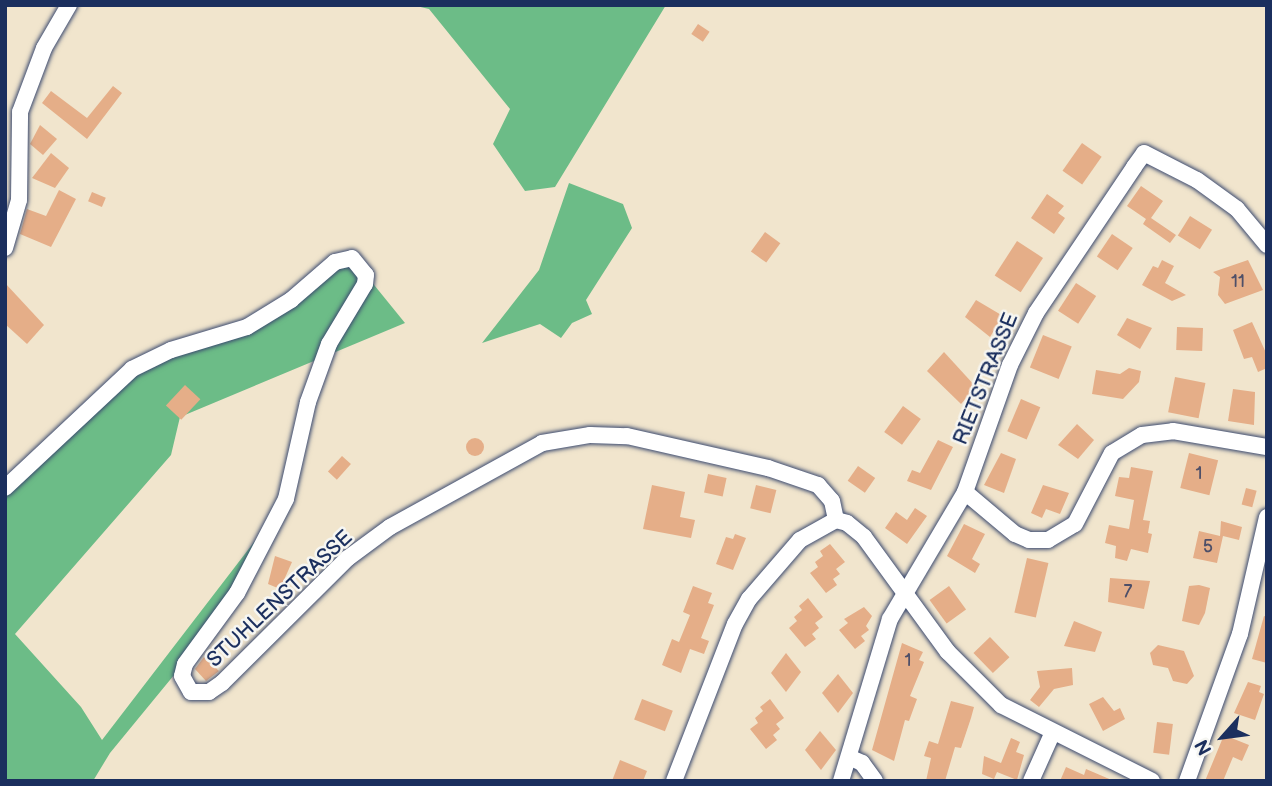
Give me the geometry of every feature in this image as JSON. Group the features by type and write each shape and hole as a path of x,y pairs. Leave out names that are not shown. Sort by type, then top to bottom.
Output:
{"street":[{"path":"5,248 19,200 20,112 44,48 69,5"},
{"name":"RIETSTRASSE","path":"841,781 851,758 890,619 965,492 1010,365 1036,313 1144,153 1218,194 1267,245"},
{"name":"STUHLENSTRASSE","path":"5,488 132,369 171,350 247,327 292,300 335,262 352,258 366,275 365,284 329,344 308,402 286,499 237,593 185,664 182,676 191,692 209,692 222,682 348,558 390,527 542,443 590,435 627,436 768,468 818,485 832,501 836,520"},
{"path":"965,492 1015,534 1048,540 1074,524 1112,453 1142,435 1173,431 1267,447"},
{"path":"1187,781 1240,634 1267,517"},
{"path":"674,781 735,624 749,599 800,540 836,520 847,523 864,537 948,653 988,694 1052,734 1152,781"},
{"path":"1031,781 1052,734"},
{"path":"851,758 862,763 875,781"}],"green space":[{"path":"412,5 666,5 555,187 525,191 493,144 510,109 429,9"},
{"path":"569,183 623,204 632,228 586,300 592,314 572,323 561,338 540,324 482,343 539,270"},
{"path":"342,259 366,275 405,323 180,417 171,455 15,634 81,707 102,740 258,537 211,630 110,753 93,781 5,781 5,488 113,382 247,327"}],"building":[{"path":"698,24 710,32 703,42 691,34"},
{"path":"113,86 122,93 87,139 42,103 51,91 87,118"},
{"path":"40,125 57,139 43,155 30,144"},
{"path":"1082,143 1102,157 1082,185 1062,171"},
{"path":"51,153 69,168 55,188 32,178"},
{"path":"1141,186 1163,201 1151,218 1176,235 1170,243 1143,224 1146,219 1127,206"},
{"path":"59,190 76,199 51,247 20,234 27,209 46,216"},
{"path":"92,192 106,198 102,207 88,201"},
{"path":"1047,194 1064,206 1058,213 1065,218 1054,234 1031,218"},
{"path":"1190,216 1212,230 1200,249 1178,236"},
{"path":"765,232 780,243 766,263 751,251"},
{"path":"1112,234 1133,248 1118,270 1097,256"},
{"path":"1017,241 1043,258 1021,292 995,275"},
{"path":"1162,260 1174,266 1165,283 1186,295 1172,301 1142,285 1153,266 1158,268"},
{"path":"1248,260 1263,290 1225,304 1218,295 1220,277 1213,272"},
{"path":"5,283 44,325 27,344 5,324"},
{"path":"1076,283 1096,296 1078,324 1058,311"},
{"path":"976,300 1003,316 990,337 965,317"},
{"path":"1127,318 1152,328 1140,349 1117,335"},
{"path":"1252,322 1267,355 1267,368 1258,372 1252,357 1244,359 1233,330"},
{"path":"1177,327 1203,328 1202,351 1176,350"},
{"path":"1043,335 1072,347 1059,379 1030,367"},
{"path":"944,352 976,387 961,404 927,371"},
{"path":"1129,368 1141,371 1139,382 1123,399 1092,394 1096,370 1120,374"},
{"path":"1175,377 1205,383 1199,418 1168,412"},
{"path":"185,385 200,399 181,420 166,405"},
{"path":"1233,389 1255,392 1254,425 1228,421"},
{"path":"1021,399 1040,407 1027,439 1007,431"},
{"path":"903,406 921,419 902,445 884,432"},
{"path":"1077,424 1094,440 1078,459 1058,445"},
{"path":"475,438 481,441 484,447 481,453 475,456 469,453 466,447 469,441"},
{"path":"938,440 953,447 931,490 907,481 912,470 920,473"},
{"path":"1001,453 1016,459 1004,493 984,485"},
{"path":"1189,453 1218,460 1209,495 1180,488"},
{"path":"342,456 351,464 337,480 328,472"},
{"path":"858,466 875,478 865,493 848,481"},
{"path":"1131,467 1153,471 1143,520 1150,521 1148,533 1152,534 1148,553 1131,549 1127,561 1115,558 1116,546 1105,543 1109,525 1129,529 1134,500 1115,496 1119,477 1129,478"},
{"path":"708,474 727,478 723,497 704,493"},
{"path":"652,485 685,492 680,517 695,520 691,538 643,529"},
{"path":"756,485 776,490 771,513 750,508"},
{"path":"1043,485 1069,493 1060,514 1046,509 1042,518 1031,513"},
{"path":"1246,488 1257,491 1252,507 1242,504"},
{"path":"915,508 927,516 907,544 885,528 896,512 907,520"},
{"path":"1221,521 1242,527 1239,540 1223,536 1217,563 1193,558 1199,531 1220,536"},
{"path":"964,524 985,534 972,559 980,564 975,573 947,556"},
{"path":"735,534 746,538 733,570 716,564 726,537 733,539"},
{"path":"830,544 845,562 836,569 840,574 833,579 837,585 826,593 810,573 818,567 815,562 823,556 820,551"},
{"path":"275,556 292,562 280,589 268,584"},
{"path":"1027,558 1048,563 1036,618 1014,613"},
{"path":"1110,578 1150,581 1144,609 1108,602"},
{"path":"693,586 712,593 708,603 714,605 701,638 709,641 704,654 690,649 681,673 662,665 672,639 679,642 690,615 683,612"},
{"path":"949,586 966,609 947,624 930,600"},
{"path":"1189,586 1210,588 1205,613 1199,625 1182,621"},
{"path":"808,598 823,617 815,623 819,628 812,634 816,639 805,647 789,628 797,621 794,617 802,610 799,606"},
{"path":"864,607 872,616 866,626 869,630 861,636 865,641 855,649 839,630 848,623 844,619"},
{"path":"1264,616 1267,617 1267,663 1252,659"},
{"path":"1074,621 1102,632 1095,652 1064,646"},
{"path":"990,637 1009,657 993,673 973,653"},
{"path":"902,643 923,652 919,660 924,662 910,696 917,699 909,721 905,720 894,761 872,750"},
{"path":"1158,645 1184,651 1194,676 1187,684 1173,681 1168,668 1153,665 1150,653"},
{"path":"786,653 801,672 786,692 771,673"},
{"path":"204,657 219,671 206,681 195,669"},
{"path":"1072,668 1073,685 1054,689 1039,707 1030,700 1040,687 1037,671"},
{"path":"838,674 853,693 838,713 822,693"},
{"path":"1248,682 1261,686 1259,692 1264,694 1255,720 1234,713"},
{"path":"1103,697 1114,711 1120,708 1125,719 1103,731 1089,704"},
{"path":"642,699 673,711 665,731 634,720"},
{"path":"770,699 784,718 776,724 780,729 773,735 777,740 766,749 750,729 758,723 755,718 763,711 760,707"},
{"path":"951,701 974,707 971,718 961,748 955,747 945,781 926,781 931,758 924,756 929,741 938,744"},
{"path":"1157,722 1173,724 1169,755 1153,753"},
{"path":"820,731 836,750 821,770 805,750"},
{"path":"1224,735 1249,745 1242,761 1233,757 1223,781 1205,781"},
{"path":"1011,738 1020,742 1016,752 1024,755 1017,780 997,772 994,779 982,774 984,756 1001,763"},
{"path":"620,760 647,771 643,781 612,781"},
{"path":"1066,767 1084,775 1086,769 1114,781 1060,781"}]}
